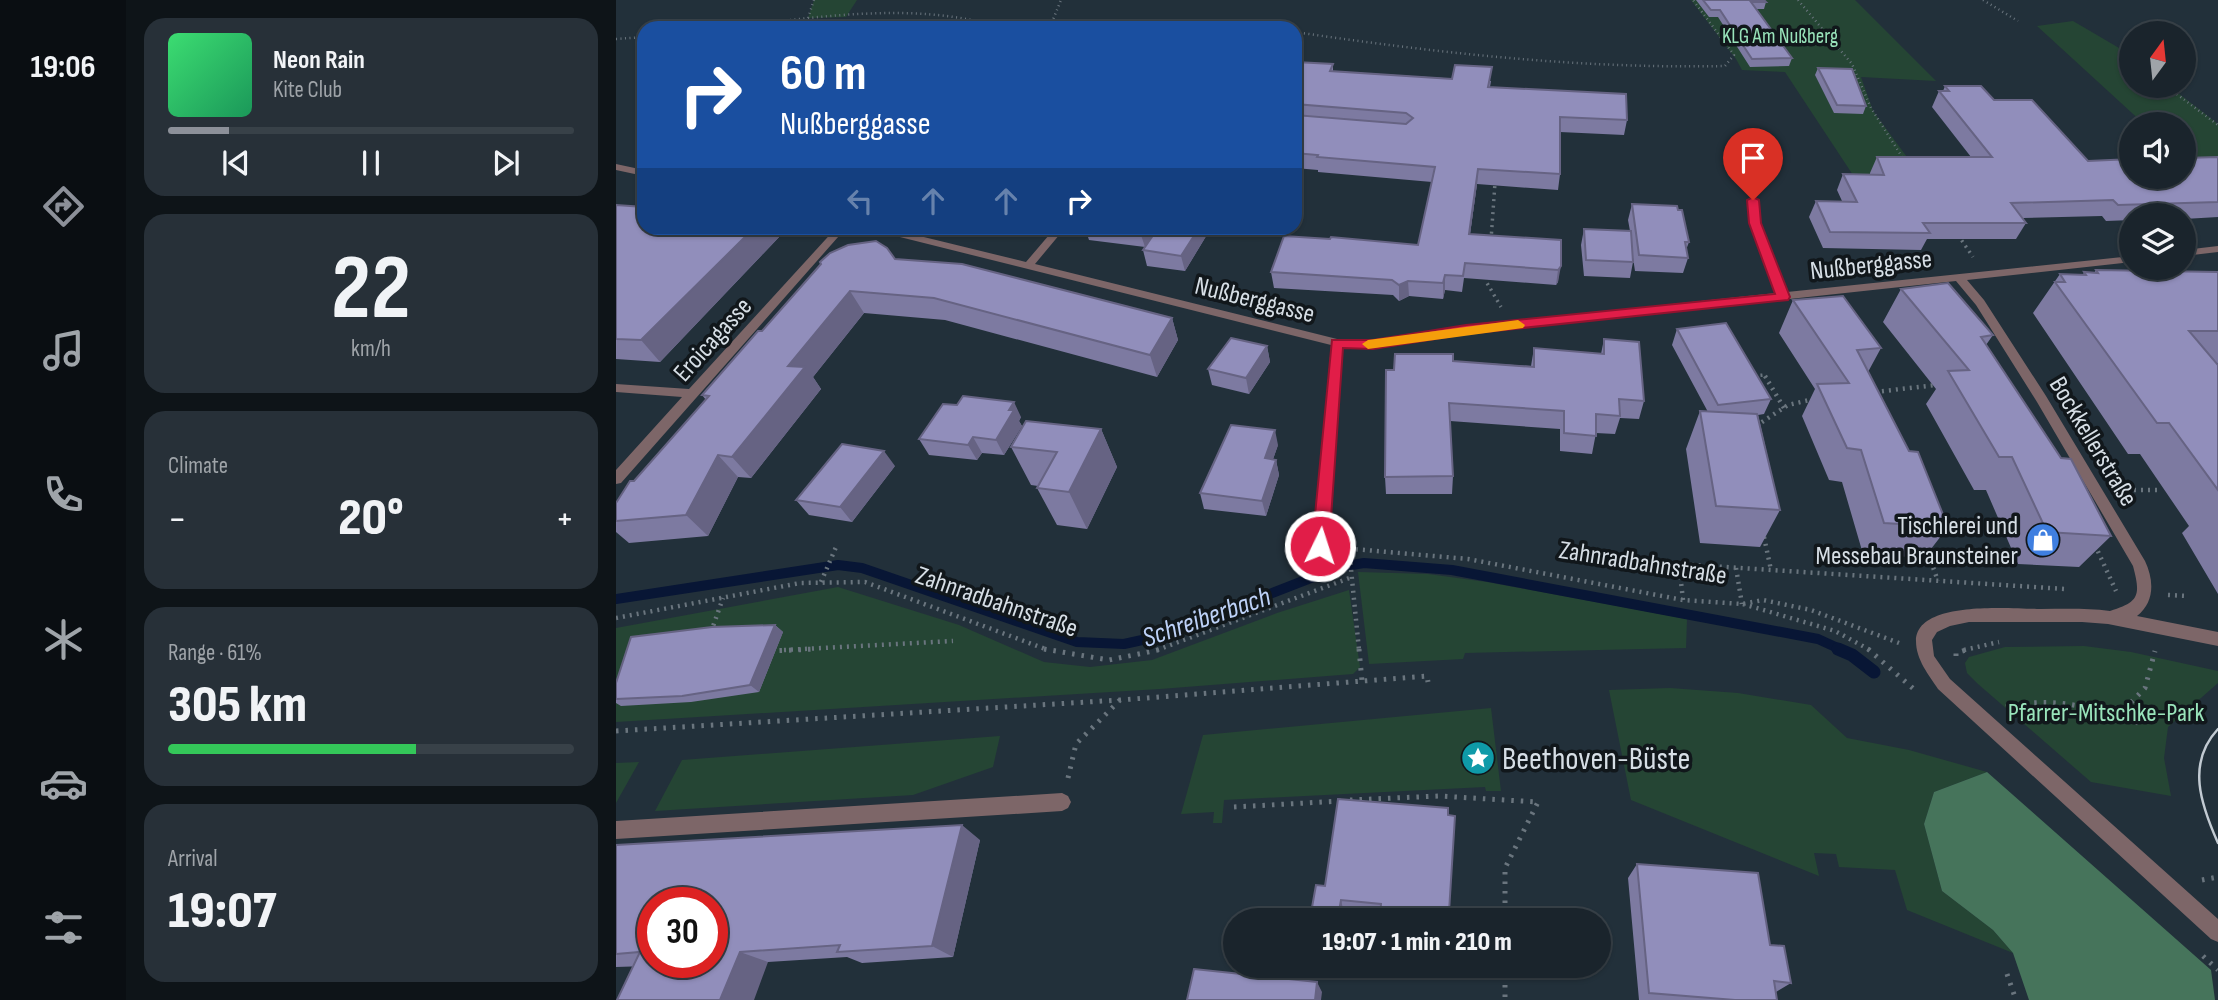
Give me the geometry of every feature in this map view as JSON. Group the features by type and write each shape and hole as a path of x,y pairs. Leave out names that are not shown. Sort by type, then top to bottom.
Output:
{"street":[{"path":"616,167 637,172"},
{"path":"1753,200 1755,223 1783,297"},
{"name":"Eroicagasse","path":"616,479 835,235"},
{"name":"Nußberggasse","path":"904,235 1337,343 1373,344 1466,330 2119,260"},
{"path":"1028,266 1054,235"},
{"path":"2196,252 2218,249"},
{"name":"Bockkellerstraße","path":"1959,278 1980,303 2035,388 2134,551 2142,572 2144,595"},
{"path":"1320,546 1337,343"},
{"path":"616,388 694,394"},
{"path":"2105,617 2135,611 2144,595"},
{"path":"2218,639 2105,617 1983,614 1951,617 1926,629 1922,641 1930,669 1970,709 2218,932"},
{"path":"616,830 1062,802"}],"path":[{"path":"808,18 814,0"},
{"path":"1052,21 1061,0"},
{"path":"1302,33 1441,53 1642,68 1725,66 1734,55 1693,0"},
{"path":"1798,0 1852,64 1871,108 1911,170"},
{"path":"1983,0 2018,21"},
{"path":"782,21 924,14 988,21"},
{"path":"616,39 637,38"},
{"path":"2182,98 2218,125"},
{"path":"1490,243 1496,176"},
{"path":"1957,235 1986,274"},
{"path":"1488,270 1487,283 1502,309"},
{"path":"1749,377 1764,375 1784,408"},
{"path":"1868,380 1877,392"},
{"path":"1864,393 1946,384"},
{"path":"1754,428 1799,401 1817,399"},
{"path":"1763,533 1771,570"},
{"path":"1924,541 1938,581"},
{"path":"2093,541 2116,592"},
{"path":"821,582 836,547"},
{"name":"Zahnradbahnstraße","path":"616,618 800,583 865,582 1053,652 1109,660 1132,657 1171,646 1352,576 1349,549 1468,559 1683,600 1742,604 1763,600 1811,610 1923,651"},
{"path":"1683,600 1678,564 2075,589"},
{"path":"1736,568 1742,604 1849,637 1882,660 1922,696"},
{"path":"1352,576 1362,681"},
{"path":"2103,591 2188,596"},
{"path":"707,643 723,598"},
{"path":"759,652 953,641"},
{"path":"1955,661 1956,653 1982,644 2007,641"},
{"path":"2142,648 2168,653"},
{"path":"2118,716 2145,688 2155,650"},
{"path":"616,731 1120,700 1427,676 1428,681"},
{"path":"1062,802 1076,744 1120,700"},
{"path":"1970,709 1997,709 2024,702 2049,700 2083,704 2138,723"},
{"path":"1234,807 1439,796 1538,802 1505,868 1505,908"},
{"path":"2208,879 2218,877"},
{"path":"2198,951 2218,970"},
{"path":"2007,974 2016,1000"},
{"path":"1505,978 1505,1000"}],"green space":[{"path":"814,0 857,0 846,17 808,18"},
{"name":"KLG Am Nußberg","path":"1691,0 1855,0 1936,81 1861,77 1873,111 1949,214 1880,216 1785,72 1742,70"},
{"path":"2073,21 2119,48 2119,98 2184,98 2218,124 2218,189 2196,170 2196,112 2131,112 2037,26"},
{"path":"1358,572 1428,574 1487,582 1687,619 1686,648 1465,653 1463,659 1369,664"},
{"path":"838,587 959,625 1044,662 1090,667 1152,660 1277,613 1349,590 1360,667 1353,674 1160,689 616,722 616,628"},
{"name":"Pfarrer-Mitschke-Park","path":"2084,646 2131,652 2218,671 2218,683 2168,727 2164,758 2171,796 2091,782 1978,684 1967,673 1965,663 1969,657 2005,647"},
{"path":"1670,688 1738,693 1811,705 1847,738 1909,750 1987,772 1934,792 1924,824 1942,891 1993,930 2013,953 1907,910 1895,870 1839,867 1836,854 1814,853 1819,876 1631,800 1609,690"},
{"path":"1491,708 1501,791 1486,791 1485,787 1224,800 1222,823 1213,823 1214,812 1181,814 1203,735"},
{"path":"1000,736 993,767 913,795 655,811 682,760"},
{"path":"639,762 616,803 616,763"},
{"path":"1987,772 2211,970 2215,1000 2029,1000 2013,953 1993,930 1942,891 1924,824 1934,792"}],"building":[{"path":"1703,0 1764,0 1766,2 1751,2 1792,58 1752,59 1720,10 1711,10"},
{"path":"1302,62 1333,64 1330,71 1452,79 1455,65 1492,67 1488,87 1626,94 1627,120 1560,117 1560,174 1478,169 1469,234 1561,240 1561,266 1558,270 1465,263 1463,276 1445,275 1443,283 1408,281 1399,285 1392,280 1271,272 1284,236 1331,237 1418,245 1435,167 1302,154 1302,116 1406,124 1413,118 1406,113 1302,105"},
{"path":"1818,68 1852,69 1866,106 1837,105"},
{"path":"1945,86 1981,86 1994,100 2032,100 2088,161 2119,160 2119,189 2196,189 2196,158 2218,157 2218,202 2118,205 2113,200 2011,203 2026,223 1923,223 1930,233 1830,232 1816,201 1857,202 1843,174 1884,175 1877,157 1992,157 1939,91 1949,91"},
{"path":"1632,204 1677,206 1678,210 1682,210 1689,242 1685,242 1688,258 1639,255"},
{"path":"616,205 637,206 637,235 747,235 641,340 616,339"},
{"path":"1584,229 1631,231 1633,262 1586,260"},
{"path":"1153,235 1194,235 1181,256 1143,250"},
{"path":"876,241 887,248 895,259 962,264 1172,318 1150,355 934,298 850,291 788,366 805,367 732,457 718,455 686,515 616,521 616,503 630,481 634,481 709,396 702,395 758,331 762,331 820,262 830,253 848,245"},
{"path":"2096,270 2119,270 2119,280 2196,280 2196,272 2218,272 2218,331 2189,331 2218,365 2218,490 2169,423 2157,423 2055,282 2065,282 2060,274 2098,273"},
{"path":"1948,283 1993,335 1981,337 2061,458 2071,459 2111,536 2047,532 2012,457 1999,457 1948,371 1969,370 1901,289"},
{"path":"1843,296 1881,348 1857,350 1909,451 1918,452 1948,527 1884,523 1861,450 1847,448 1817,384 1849,383 1793,300"},
{"path":"1726,323 1771,399 1718,405 1677,329"},
{"path":"1231,338 1267,346 1246,378 1208,369"},
{"path":"1604,339 1639,342 1644,401 1619,399 1620,416 1596,414 1596,436 1564,433 1564,411 1449,403 1453,476 1385,477 1386,370 1394,370 1395,354 1453,354 1453,361 1534,367 1534,348 1604,354"},
{"path":"963,396 1014,402 1009,410 1014,410 996,440 973,437 968,445 919,439 943,404 957,405"},
{"path":"1700,411 1757,414 1780,510 1716,506"},
{"path":"1026,421 1101,429 1069,492 1037,488 1057,452 1011,447"},
{"path":"1231,425 1275,430 1265,458 1276,460 1262,501 1200,493"},
{"path":"842,444 884,451 840,507 796,500"},
{"path":"775,625 750,685 682,696 616,699 616,683 631,637 712,627"},
{"path":"1338,799 1448,808 1448,815 1455,816 1449,908 1381,908 1381,904 1341,900 1340,908 1312,908 1316,885 1325,886"},
{"path":"962,825 932,946 837,952 840,945 740,952 720,1000 617,1000 637,958 637,978 728,978 728,887 637,887 637,952 616,954 616,845"},
{"path":"1637,864 1758,873 1770,945 1784,946 1791,983 1774,981 1777,1000 1735,1000 1649,993"},
{"path":"1194,969 1223,972 1223,978 1279,978 1317,982 1315,1000 1187,1000"}],"waterway":[{"name":"Schreiberbach","path":"616,599 838,565 862,568 1077,642 1124,644 1165,635 1339,567 1364,563 1452,570 1818,639 1842,650"},
{"name":"Schreiberbach","path":"1838,649 1852,655 1874,672"}],"tram line":[{"path":"2218,729 2208,742 2199,770 2202,799 2218,843"}],"slow traffic":[{"path":"1368,344 1518,325"}],"place":[{"name":"Tischlerei und Messebau Braunsteiner","path":"2043,540"},
{"name":"Beethoven-Büste","path":"1478,758"}],"route":[{"path":"1320,546 1337,343 1373,344 1466,330 1783,297 1755,223 1753,200"}]}
